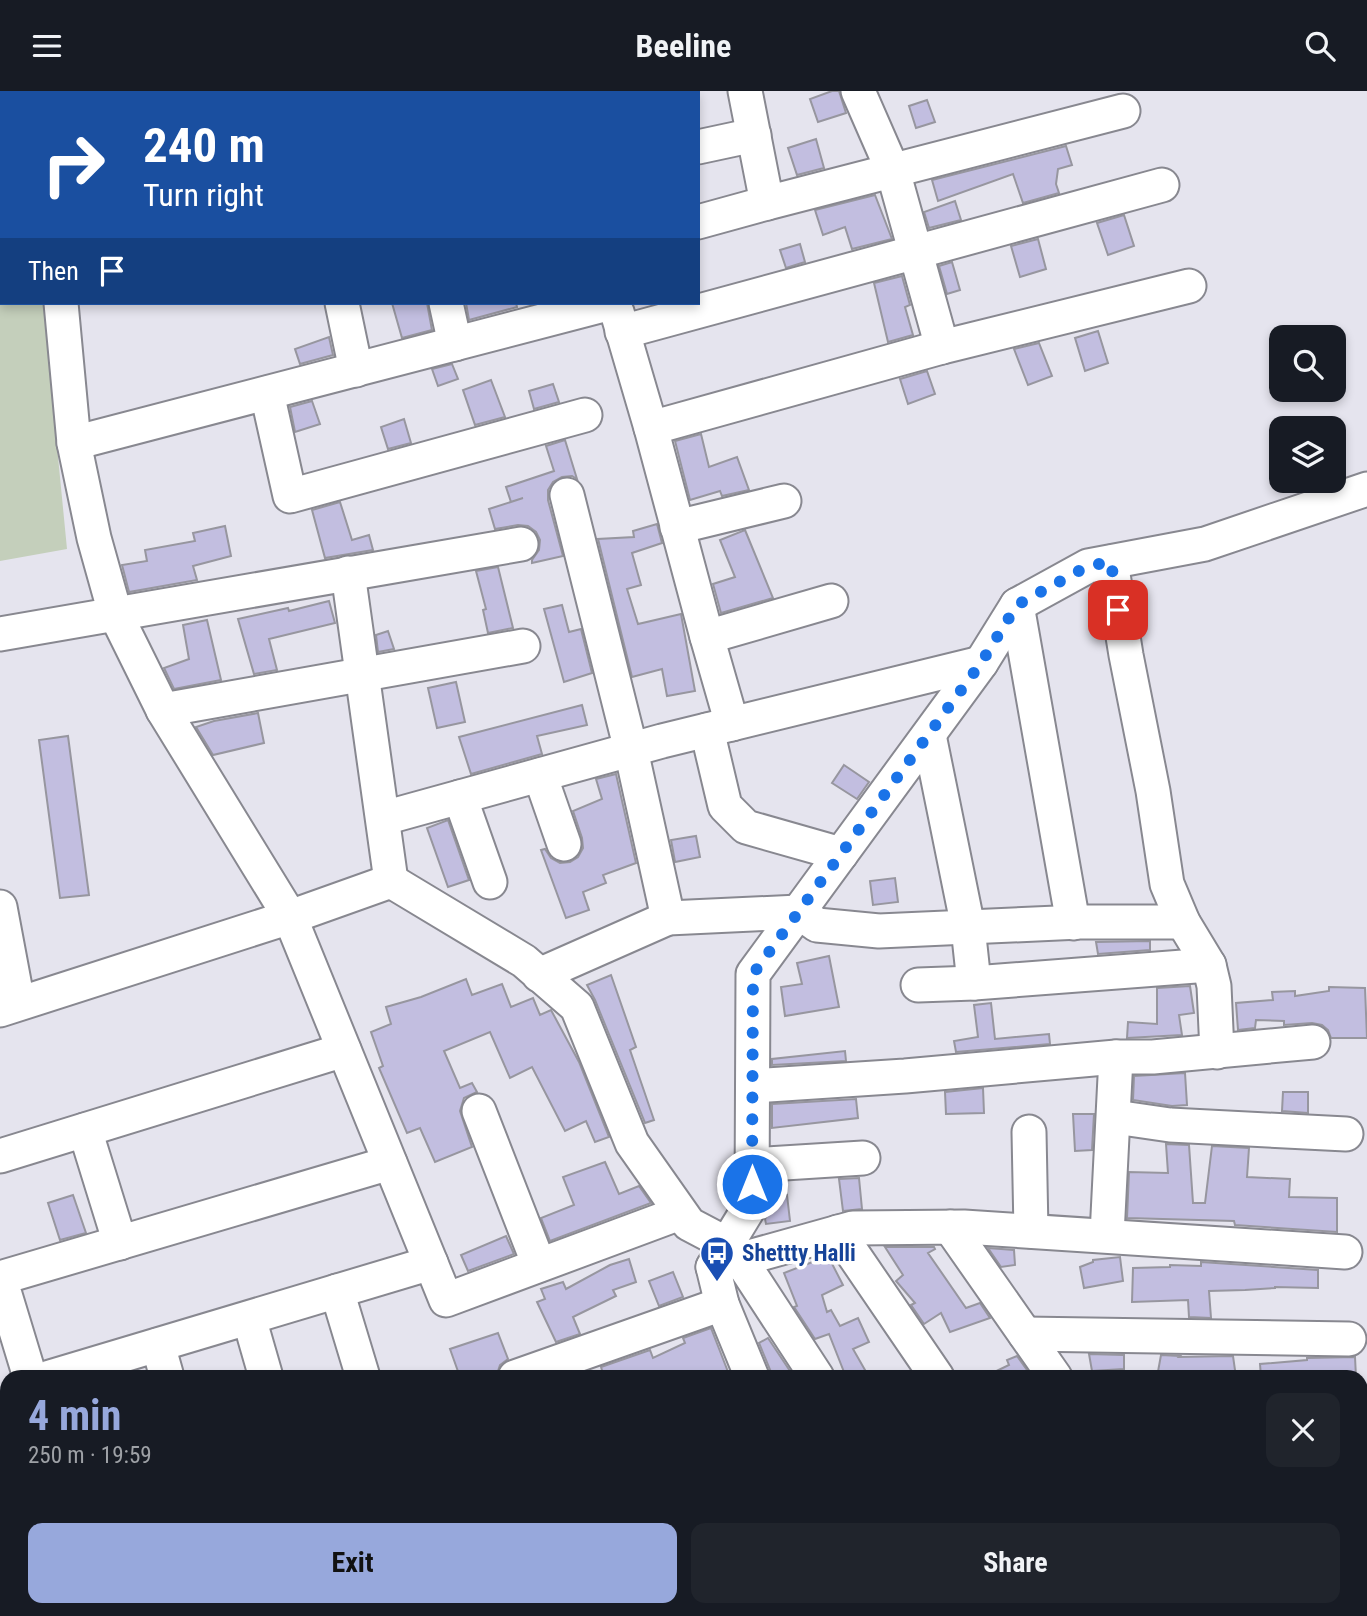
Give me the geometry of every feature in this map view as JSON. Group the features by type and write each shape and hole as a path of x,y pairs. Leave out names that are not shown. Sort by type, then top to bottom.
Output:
{"street":[{"path":"745,91 767,203"},
{"path":"862,92 893,171 942,347"},
{"path":"700,221 1124,111"},
{"path":"700,147 754,135"},
{"path":"700,295 916,251 1162,185"},
{"path":"651,428 942,347 1189,286"},
{"path":"61,305 74,443 94,537 116,613 163,710 290,917 446,1300 680,1213"},
{"path":"342,305 356,370"},
{"path":"446,305 455,344"},
{"path":"74,443 455,344 650,305"},
{"path":"616,312 651,428 706,638 719,727 725,806 746,827 841,854"},
{"path":"268,393 290,496 585,415"},
{"path":"749,1370 722,1304 726,1257 752,1203 753,974 981,663 1017,605 1088,566 1205,544 1367,489"},
{"path":"567,495 631,750 668,918"},
{"path":"677,527 784,501"},
{"path":"0,634 521,544"},
{"path":"1111,562 1153,791 1167,884 1183,922 1209,965 1214,986 1217,1052"},
{"path":"348,573 391,881"},
{"path":"706,638 831,601"},
{"path":"1017,605 1073,923"},
{"path":"163,710 523,646"},
{"path":"384,818 719,727 981,663"},
{"path":"929,735 968,927 974,983"},
{"path":"540,775 564,844"},
{"path":"460,797 490,882"},
{"path":"0,907 9,1007 290,917 391,881"},
{"path":"391,881 524,961 577,1007 632,1143 688,1224 726,1257 812,1370"},
{"path":"538,975 668,918 799,912 817,925 879,931 1073,923 1183,922"},
{"path":"918,985 1209,965"},
{"path":"752,1086 1217,1052 1313,1042"},
{"path":"0,1156 344,1050"},
{"path":"1107,1235 1116,1058"},
{"path":"478,1111 539,1265"},
{"path":"1115,1117 1170,1125 1346,1134"},
{"path":"85,1130 120,1243"},
{"path":"1029,1132 1031,1231"},
{"path":"752,1165 863,1157"},
{"path":"28,1370 0,1278 390,1163"},
{"path":"726,1257 853,1228 950,1227 1345,1252"},
{"path":"950,1227 1050,1370"},
{"path":"838,1232 932,1370"},
{"path":"81,1370 431,1263"},
{"path":"337,1291 361,1370"},
{"path":"535,1370 722,1304"},
{"path":"248,1318 264,1370"},
{"path":"1025,1334 1349,1339"},
{"path":"158,1345 165,1370"}],"green space":[{"path":"0,305 43,305 67,549 0,561"}],"building":[{"path":"839,91 846,113 818,122 810,99"},
{"path":"927,100 935,122 916,128 909,106"},
{"path":"816,139 824,168 797,175 788,148"},
{"path":"1066,146 1072,165 1058,169 1056,184 1059,193 1023,203 1013,174 938,201 932,180"},
{"path":"875,195 892,239 852,249 845,227 823,235 815,210"},
{"path":"955,201 961,220 929,228 924,212"},
{"path":"1124,215 1134,246 1108,255 1097,223"},
{"path":"1038,239 1046,269 1020,277 1011,246"},
{"path":"800,244 805,262 786,268 780,250"},
{"path":"952,262 960,290 947,294 939,266"},
{"path":"902,276 910,305 905,307 913,335 888,342 874,283"},
{"path":"393,305 427,305 432,330 402,338"},
{"path":"466,305 516,305 517,307 469,320"},
{"path":"1098,331 1108,363 1085,371 1075,338"},
{"path":"329,337 333,355 300,364 295,349"},
{"path":"1039,343 1052,376 1028,385 1014,349"},
{"path":"452,364 458,379 438,386 432,369"},
{"path":"927,371 935,394 908,404 900,379"},
{"path":"491,380 505,417 475,425 463,390"},
{"path":"553,384 559,402 534,409 529,391"},
{"path":"312,401 320,424 295,432 290,407"},
{"path":"404,419 411,443 388,449 381,427"},
{"path":"701,434 709,467 737,457 749,490 722,496 720,491 690,500 675,441"},
{"path":"565,440 577,479 572,476 562,477 553,482 548,490 548,500 563,556 532,563 539,550 540,540 536,532 528,526 518,525 495,529 489,509 511,502 506,487 554,471 546,446"},
{"path":"340,502 352,540 369,535 373,550 325,558 312,510"},
{"path":"657,524 662,543 632,553 641,585 627,589 638,624 681,614 695,691 667,696 662,669 632,677 598,539 634,537 633,531"},
{"path":"225,526 231,556 193,566 197,580 129,592 122,565 147,561 145,550 195,541 193,533"},
{"path":"745,530 773,598 721,613 713,584 735,577 720,540"},
{"path":"498,567 513,628 488,633 483,610 486,609 476,571"},
{"path":"329,601 335,623 269,639 277,670 254,674 238,619"},
{"path":"562,605 569,632 581,629 592,673 564,682 544,609"},
{"path":"207,620 221,680 174,689 164,668 189,659 183,625"},
{"path":"388,631 394,649 378,652 376,635"},
{"path":"456,682 465,722 437,728 428,688"},
{"path":"582,705 587,725 537,736 542,754 471,774 459,737"},
{"path":"258,713 264,743 213,755 196,727 214,721"},
{"path":"68,736 89,895 60,898 39,740"},
{"path":"844,765 869,782 857,799 832,783"},
{"path":"616,774 636,863 603,875 606,883 583,892 589,910 566,918 541,850 545,849 551,858 560,863 570,862 578,857 583,848 582,838 573,811 602,799 596,779"},
{"path":"448,820 469,880 448,887 427,828"},
{"path":"696,836 700,857 675,862 671,840"},
{"path":"895,878 898,902 873,905 870,881"},
{"path":"1150,941 1150,950 1098,954 1096,942"},
{"path":"829,956 839,1007 785,1016 781,987 802,984 797,963"},
{"path":"611,975 636,1047 630,1050 654,1120 645,1123 587,985"},
{"path":"466,979 472,995 502,984 511,1007 533,998 540,1015 551,1010 579,1062 609,1137 595,1142 586,1121 565,1131 532,1067 510,1078 490,1032 444,1051 460,1088 472,1083 477,1092 464,1098 460,1111 472,1147 435,1162 420,1128 407,1133 379,1068 383,1066 371,1032 391,1024 386,1007 421,997"},
{"path":"1190,986 1194,1013 1179,1015 1182,1035 1127,1038 1128,1022 1157,1024 1157,988"},
{"path":"1329,987 1365,988 1367,1038 1331,1038 1322,1025 1284,1025 1284,1021 1256,1020 1255,1028 1238,1030 1236,1003 1273,1000 1272,992 1295,991 1295,996 1329,991"},
{"path":"991,1003 995,1039 1049,1034 1050,1044 956,1052 954,1041 978,1037 974,1005"},
{"path":"845,1051 846,1061 772,1065 772,1059"},
{"path":"1185,1073 1187,1105 1172,1106 1133,1100 1134,1076"},
{"path":"983,1088 984,1113 946,1114 945,1092"},
{"path":"1283,1092 1308,1092 1308,1113 1282,1111"},
{"path":"856,1099 858,1118 772,1128 772,1104"},
{"path":"1073,1114 1094,1114 1092,1150 1075,1151"},
{"path":"1166,1144 1189,1145 1193,1203 1205,1203 1212,1146 1249,1148 1247,1177 1290,1179 1289,1197 1337,1198 1337,1232 1235,1225 1234,1221 1127,1218 1129,1172 1168,1173"},
{"path":"605,1162 619,1194 639,1186 651,1203 550,1241 541,1218 574,1205 563,1177"},
{"path":"859,1178 862,1209 843,1211 839,1179"},
{"path":"73,1195 86,1233 60,1240 48,1203"},
{"path":"787,1195 790,1221 766,1224 771,1198"},
{"path":"506,1236 514,1254 468,1271 461,1255"},
{"path":"885,1247 934,1247 935,1249 928,1253 966,1308 980,1303 990,1318 950,1332 941,1313 924,1324 911,1305 915,1303 896,1281 903,1275"},
{"path":"988,1248 1014,1250 1015,1265 1001,1267"},
{"path":"828,1256 843,1285 822,1295 827,1312 831,1310 840,1326 858,1318 869,1342 853,1349 865,1370 843,1370 829,1334 815,1339 794,1307 797,1306 784,1273"},
{"path":"1120,1257 1123,1281 1084,1288 1080,1267 1093,1260"},
{"path":"629,1259 636,1282 613,1290 616,1296 573,1317 580,1334 556,1342 537,1302 545,1299 541,1289 563,1282 566,1289 610,1265"},
{"path":"1201,1262 1318,1270 1318,1288 1275,1287 1209,1291 1211,1318 1189,1317 1188,1300 1132,1302 1133,1268 1201,1266"},
{"path":"673,1272 683,1297 659,1306 649,1281"},
{"path":"711,1328 727,1370 602,1370 601,1367 650,1350 653,1358 685,1343 683,1338"},
{"path":"498,1333 508,1359 498,1370 458,1370 450,1349"},
{"path":"768,1338 789,1370 770,1370 759,1343"},
{"path":"1089,1354 1124,1355 1124,1369 1092,1370"},
{"path":"1161,1355 1233,1356 1235,1370 1158,1370"},
{"path":"1017,1356 1027,1370 999,1370 1009,1365 1007,1360"},
{"path":"1355,1357 1356,1370 1260,1370 1260,1364 1307,1358"}],"place":[{"name":"Shettty Halli","path":"717,1283"}],"route":[{"path":"752,1184 753,974 981,663 1017,605 1088,566 1111,562 1118,610"}]}
